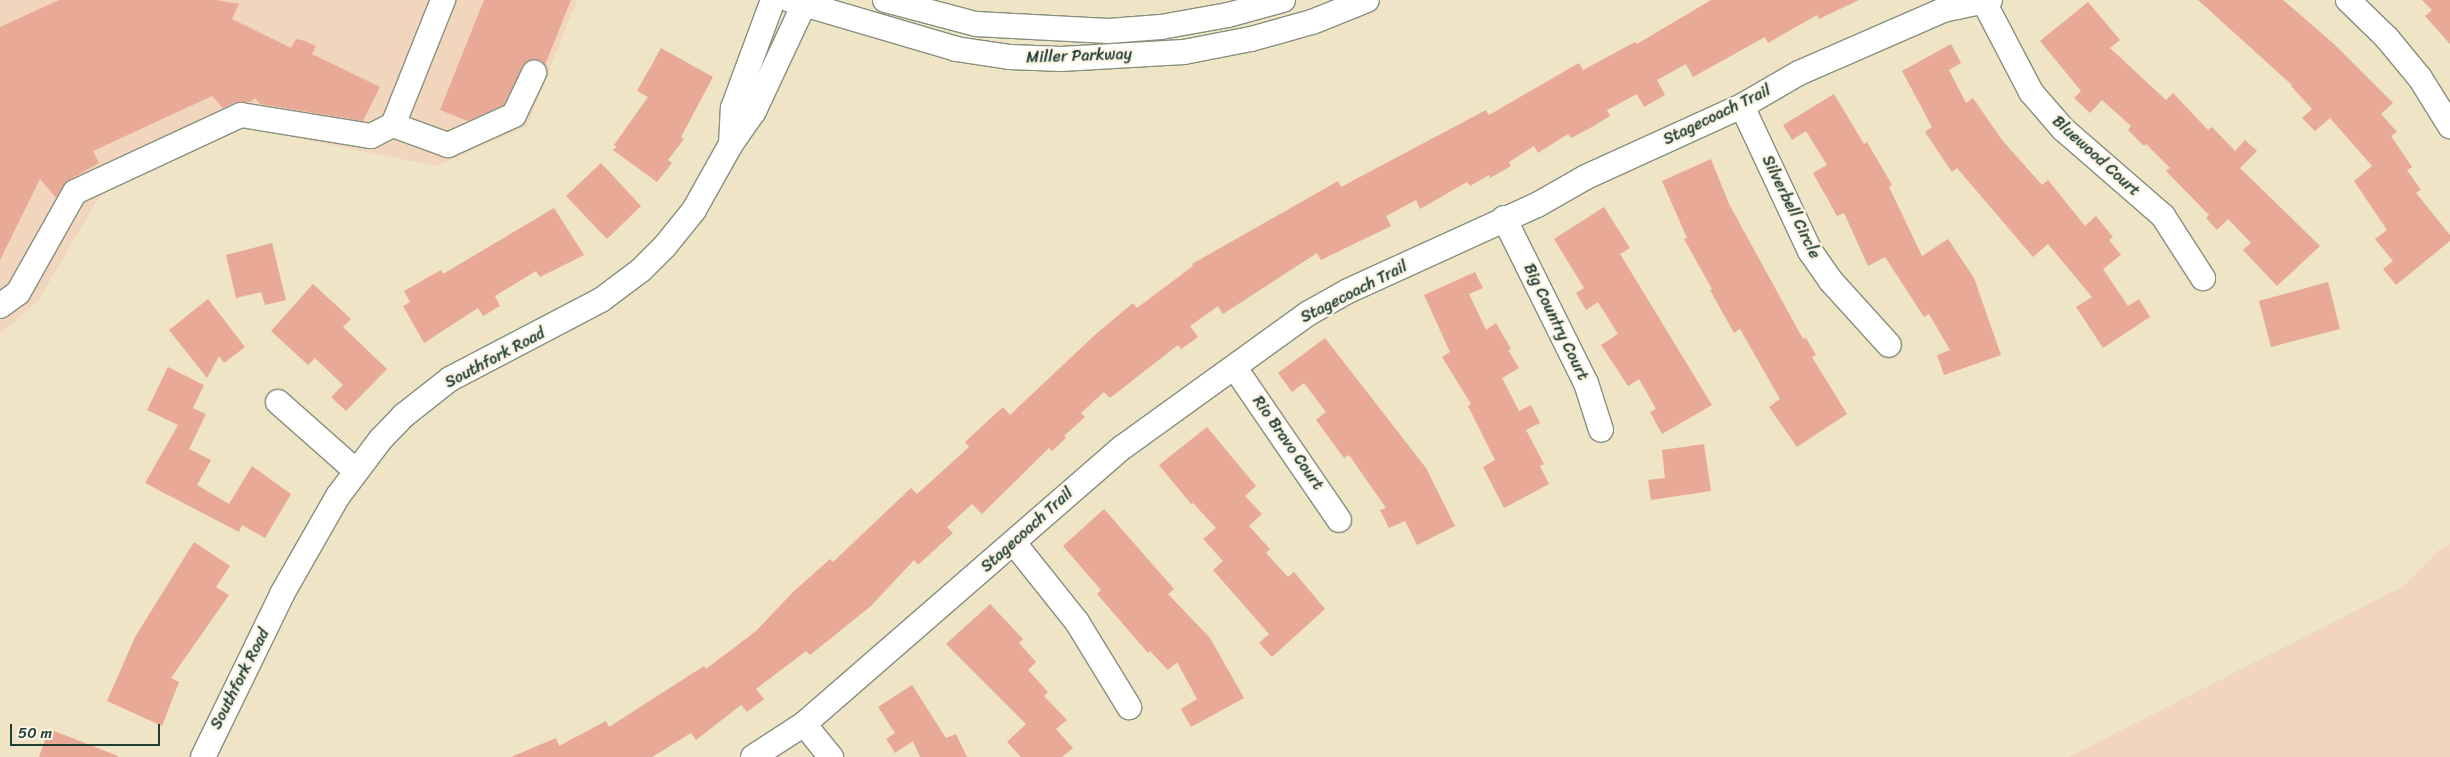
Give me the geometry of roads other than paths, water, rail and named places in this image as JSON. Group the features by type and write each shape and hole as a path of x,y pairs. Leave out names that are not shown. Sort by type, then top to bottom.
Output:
{"street":[{"path":"0,306 18,293 75,192 241,115 371,136 393,125 443,0"},
{"name":"Southfork Road","path":"731,144 733,108 773,0"},
{"name":"Miller Parkway","path":"886,0 976,24 1108,31 1161,27 1218,17 1284,0"},
{"name":"Miller Parkway","path":"800,1 956,49 1010,57 1061,59 1184,52 1242,41 1312,22 1367,0"},
{"path":"2348,0 2387,38 2420,78 2450,126"},
{"name":"Southfork Road","path":"203,757 282,594 338,496 356,470 403,416 450,379 581,312 642,270 694,210 731,144 754,111 772,72 800,1"},
{"name":"Stagecoach Trail","path":"753,757 804,724 1123,447 1235,368 1273,337 1348,292 1742,106 1799,73 1934,14 1987,1"},
{"name":"Bluewood Court","path":"1987,1 2031,92 2063,129 2163,216 2203,278"},
{"path":"749,63 772,72"},
{"path":"393,125 448,145 514,115 534,73"},
{"name":"Silverbell Circle","path":"1742,106 1810,250 1831,281 1890,345"},
{"name":"Big Country Court","path":"1504,218 1586,382 1601,430"},
{"name":"Rio Bravo Court","path":"1235,368 1340,520"},
{"path":"278,402 356,470"},
{"path":"1014,543 1077,622 1129,707"},
{"path":"804,724 831,757"}]}
